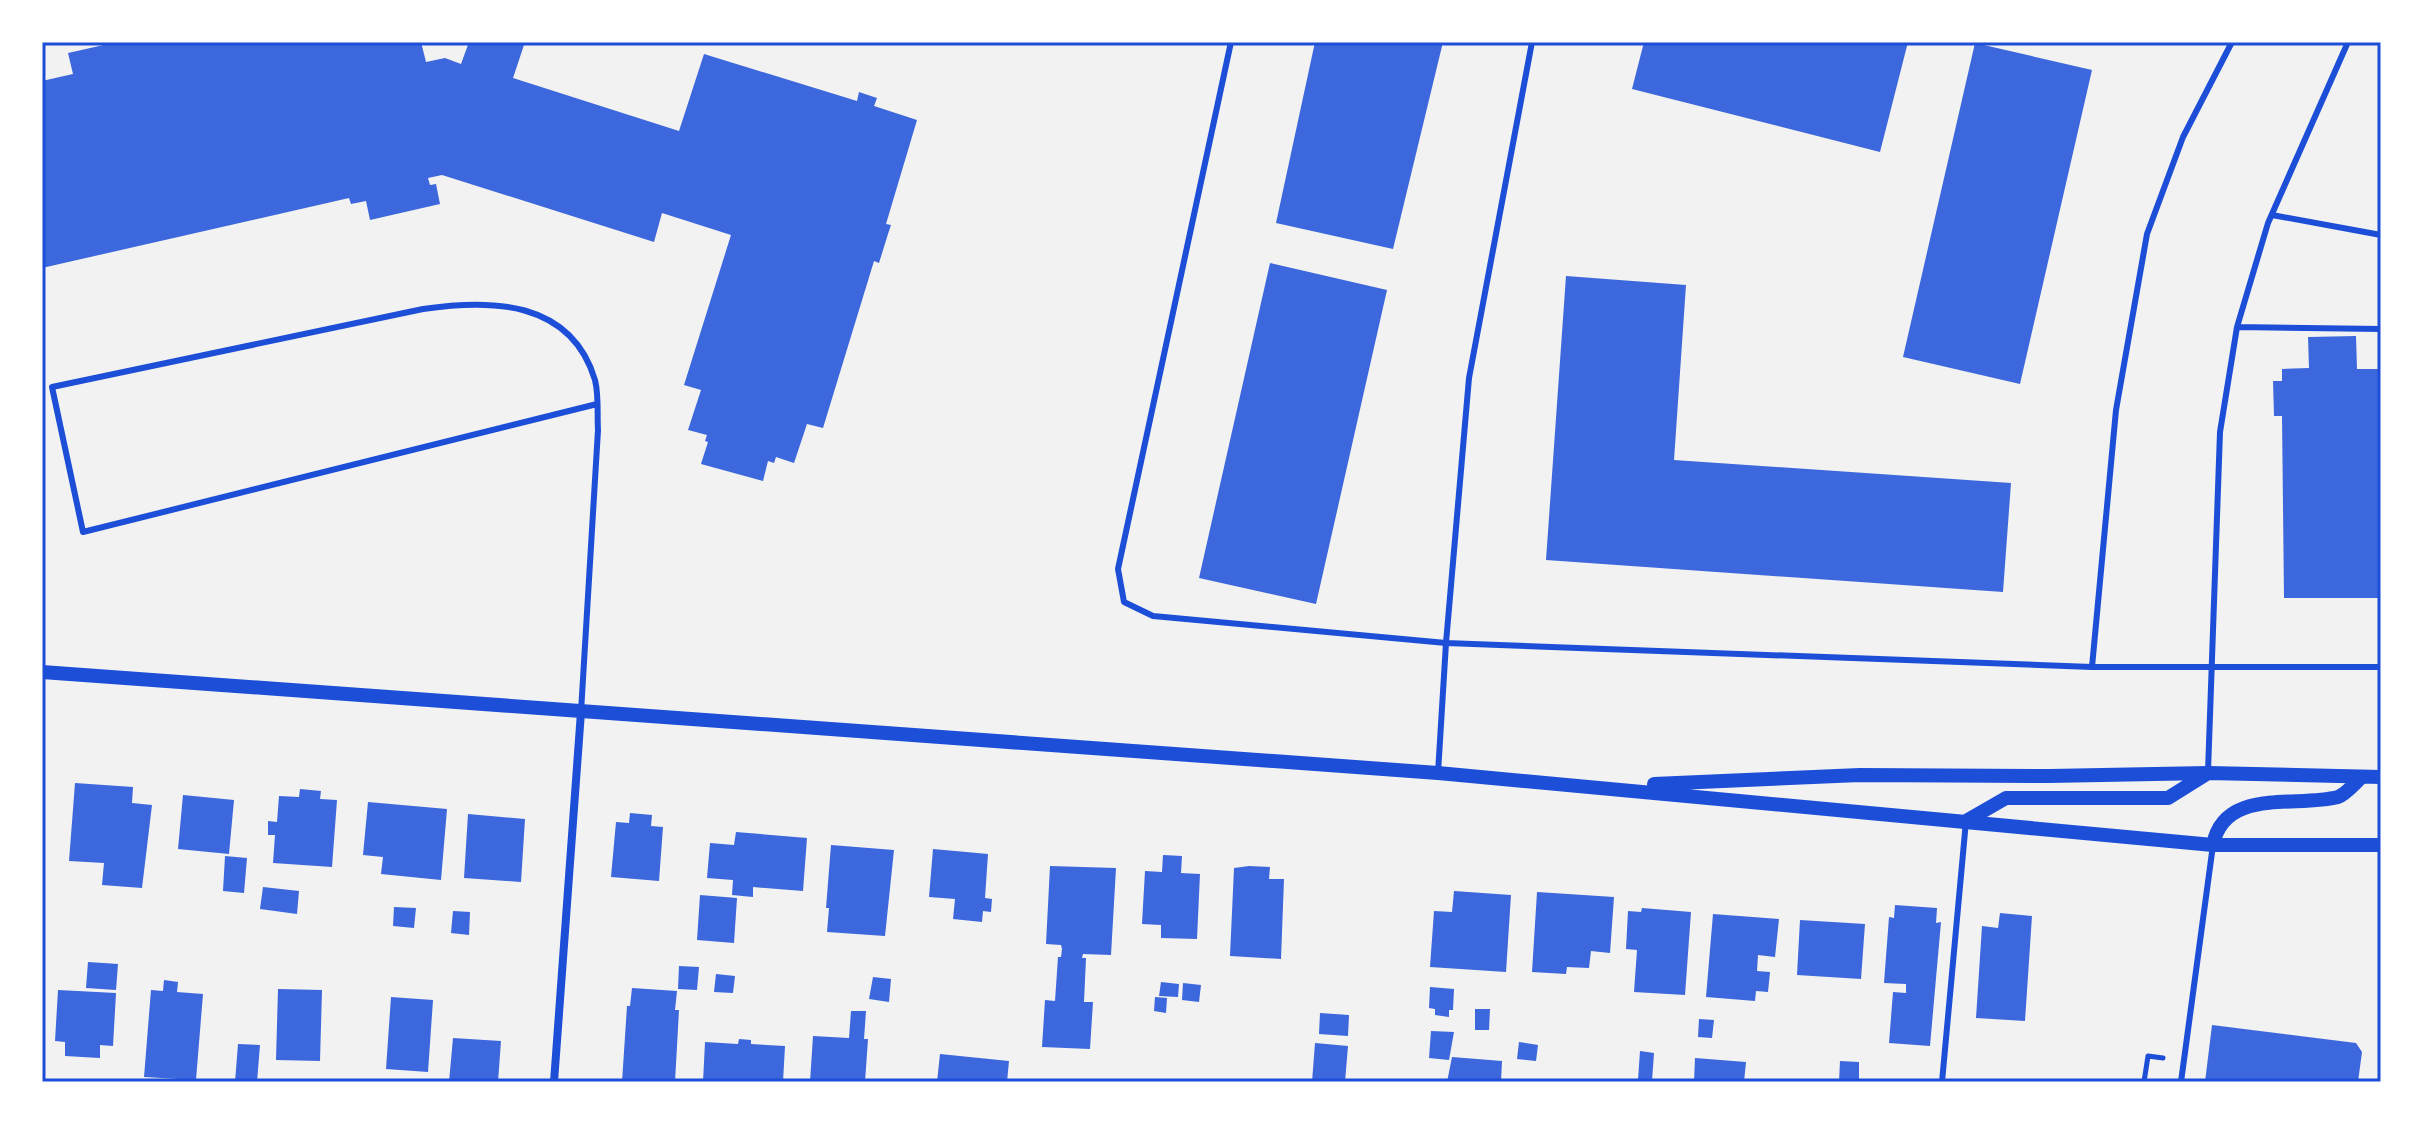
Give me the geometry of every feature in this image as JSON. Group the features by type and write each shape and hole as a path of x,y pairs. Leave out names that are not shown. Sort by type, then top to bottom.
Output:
{"street":[{"path":"42,672 1438,773 2213,845 2381,845"},
{"path":"554,1082 581,712"},
{"path":"1601,786 1860,775 2208,773 2381,777"},
{"path":"1966,821 2006,798 2168,798 2208,773"},
{"path":"2213,845 2218,827 2243,808 2340,797 2362,777"}],"lane":[{"path":"1231,42 1118,569 1124,602 1153,616 1446,643 2092,667 2381,667"},
{"path":"1438,773 1469,378 1532,42"},
{"path":"2092,667 2116,410 2147,234 2183,137 2232,42"},
{"path":"2208,773 2220,432 2237,327 2272,215 2348,42"},
{"path":"2272,215 2381,235"},
{"path":"581,712 597,404 596,384 589,364 564,328 533,312 503,305 461,303 52,387 83,532 597,404"},
{"path":"2237,327 2381,329"},
{"path":"1942,1082 1966,821"},
{"path":"2181,1082 2213,845"}],"building":[{"path":"117,42 421,42 426,62 445,58 461,64 469,42 525,42 513,78 679,131 704,54 857,101 859,92 877,98 874,106 917,120 886,224 891,225 879,263 874,261 823,428 807,424 794,463 776,457 774,463 768,461 763,481 701,464 707,435 688,430 701,390 684,385 731,235 662,213 654,242 442,175 428,178 430,185 436,184 440,204 370,220 366,201 351,204 349,198 42,268 42,81 73,74 68,53"},
{"path":"1315,42 1443,42 1393,249 1276,223"},
{"path":"1644,42 1908,42 1880,152 1632,89"},
{"path":"1975,43 2092,70 2020,384 1903,357"},
{"path":"1270,263 1387,290 1316,604 1199,578"},
{"path":"1566,276 1686,285 1674,460 2011,483 2003,592 1546,560"},
{"path":"2356,336 2357,369 2381,369 2381,598 2284,598 2282,416 2274,416 2273,381 2282,381 2282,369 2309,368 2308,337"},
{"path":"75,783 133,787 132,803 152,805 142,888 102,885 104,863 69,861"},
{"path":"300,789 321,791 320,799 337,800 332,867 273,863 275,835 268,835 268,821 277,822 279,796 299,797"},
{"path":"183,795 234,800 229,854 178,849"},
{"path":"368,802 447,809 441,880 381,874 383,857 363,855"},
{"path":"630,813 652,815 651,826 663,827 659,881 611,877 616,822 629,823"},
{"path":"468,814 525,819 521,882 464,878"},
{"path":"736,832 807,838 803,891 753,887 753,897 732,895 733,880 707,878 710,843 734,845"},
{"path":"831,845 894,850 885,936 827,932"},
{"path":"933,849 988,854 985,898 992,899 991,912 983,911 982,922 953,919 955,899 929,897"},
{"path":"1163,855 1182,856 1181,873 1200,874 1197,939 1161,938 1161,925 1142,924 1145,871 1162,872"},
{"path":"225,856 247,858 244,893 223,891"},
{"path":"1050,866 1116,868 1111,955 1083,954 1082,958 1086,958 1084,1002 1093,1002 1090,1049 1042,1047 1045,1000 1055,1001 1058,957 1061,957 1062,949 1061,945 1046,944"},
{"path":"1270,867 1269,879 1284,879 1281,959 1230,956 1234,868"},
{"path":"263,887 299,891 297,914 260,909"},
{"path":"1454,891 1511,895 1506,972 1430,967 1434,911 1452,912"},
{"path":"1537,892 1614,897 1610,953 1591,951 1589,968 1567,967 1566,974 1532,972"},
{"path":"700,895 737,898 734,943 697,940"},
{"path":"1895,905 1937,908 1936,923 1941,922 1930,1046 1889,1043 1893,992 1906,993 1906,984 1884,983 1889,917 1894,918"},
{"path":"394,907 416,908 414,928 393,926"},
{"path":"1642,908 1691,912 1685,995 1634,992 1637,950 1626,949 1628,911 1641,912"},
{"path":"453,911 470,912 469,935 451,933"},
{"path":"2000,913 2032,916 2025,1021 1976,1018 1982,926 1998,928"},
{"path":"1713,914 1779,919 1775,957 1758,955 1757,971 1770,972 1768,992 1756,991 1755,1001 1706,997"},
{"path":"1800,920 1865,924 1861,979 1797,975"},
{"path":"88,962 118,964 116,990 86,988"},
{"path":"679,966 699,967 697,990 678,989"},
{"path":"716,974 735,976 733,993 714,992"},
{"path":"873,977 891,979 889,1002 869,999"},
{"path":"164,980 178,982 177,992 203,994 196,1080 144,1077 151,990 163,991"},
{"path":"1161,982 1179,984 1178,997 1159,996"},
{"path":"1183,983 1201,985 1199,1002 1182,1000"},
{"path":"1430,987 1454,989 1453,1010 1449,1010 1449,1017 1435,1015 1435,1009 1429,1008"},
{"path":"632,988 677,991 675,1010 679,1010 675,1082 622,1082 627,1006 630,1006"},
{"path":"278,989 322,990 320,1061 276,1060"},
{"path":"58,990 116,993 113,1046 100,1045 100,1058 65,1056 65,1042 55,1041"},
{"path":"391,997 433,1000 428,1072 386,1069"},
{"path":"1155,997 1167,998 1166,1013 1154,1011"},
{"path":"1475,1009 1490,1009 1489,1030 1475,1030"},
{"path":"851,1011 866,1011 865,1082 810,1082 813,1036 849,1038"},
{"path":"1320,1013 1349,1015 1348,1036 1319,1034"},
{"path":"1699,1019 1714,1020 1712,1038 1698,1037"},
{"path":"2212,1025 2356,1043 2362,1052 2358,1082 2205,1082"},
{"path":"1431,1031 1454,1032 1449,1060 1429,1058"},
{"path":"453,1038 501,1041 498,1082 449,1082"},
{"path":"739,1039 751,1040 751,1044 785,1046 783,1082 703,1082 705,1042 738,1044"},
{"path":"1519,1042 1538,1045 1536,1061 1517,1059"},
{"path":"1315,1043 1348,1046 1345,1082 1312,1082"},
{"path":"238,1044 260,1045 257,1082 235,1082"},
{"path":"1640,1051 1654,1053 1652,1081 1638,1080"},
{"path":"940,1054 1009,1061 1007,1082 937,1082"},
{"path":"1452,1057 1502,1061 1501,1082 1447,1082"},
{"path":"1695,1058 1746,1062 1744,1082 1694,1082"},
{"path":"1840,1061 1859,1062 1859,1082 1839,1082"}]}
